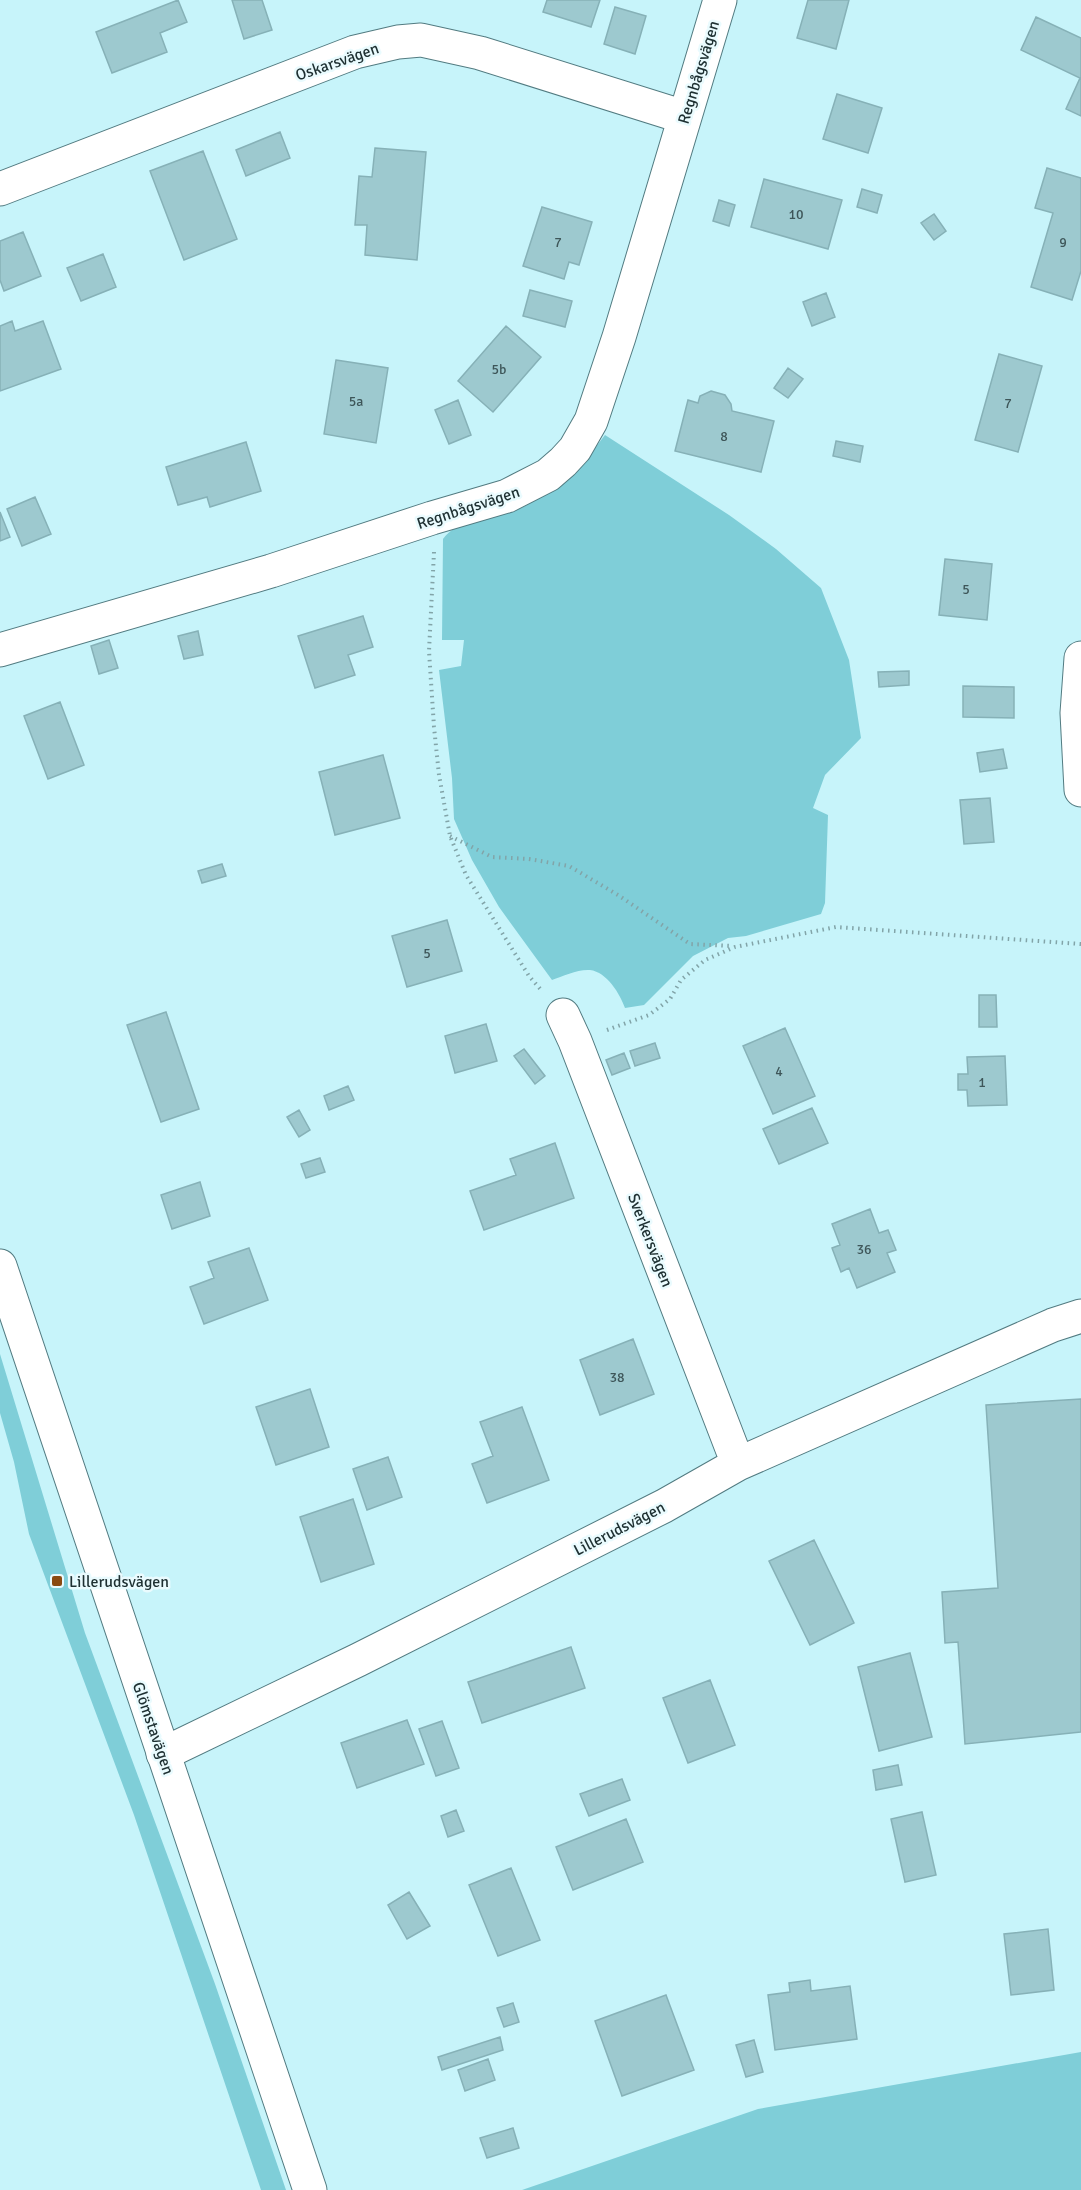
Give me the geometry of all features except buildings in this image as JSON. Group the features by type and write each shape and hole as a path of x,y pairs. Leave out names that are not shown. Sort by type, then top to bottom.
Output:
{"street":[{"name":"Regnbågsvägen","path":"0,650 272,571 432,518 507,496 532,485 563,462 591,421 619,337 720,0"},
{"name":"Oskarsvägen","path":"0,189 355,52 398,42 421,40 480,54 684,117"},
{"path":"1081,658 1079,714 1081,790"},
{"name":"Sverkersvägen","path":"569,1028 738,1464"},
{"name":"Glömstavägen","path":"0,1266 310,2190"},
{"name":"Lillerudsvägen","path":"163,1754 369,1655 664,1506 738,1464 1053,1325 1081,1316"}],"path":[{"path":"432,518 434,570 429,651 434,728 450,836 466,875 529,976 569,1028 649,1015 670,999 681,980 705,960 735,946"},
{"path":"450,836 492,857 529,859 569,866 618,895 690,944 735,946 836,927 1081,944"}],"shaded area":[{"path":"605,435 729,515 776,549 821,588 849,660 861,738 825,775 813,808 828,815 825,903 821,914 746,936 728,938 693,956 644,1005 625,1008 612,984 596,972 581,971 552,980 499,907 472,860 454,819 452,778 439,670 461,666 464,640 442,640 443,539 458,526 519,509 559,485 561,486 582,465"},
{"path":"0,1354 85,1633 215,1984 286,2190 261,2190 134,1815 29,1534 14,1462 0,1413"},
{"path":"1081,2052 1081,2190 522,2190 758,2109"}],"place":[{"name":"Lillerudsvägen","path":"57,1581"}]}
